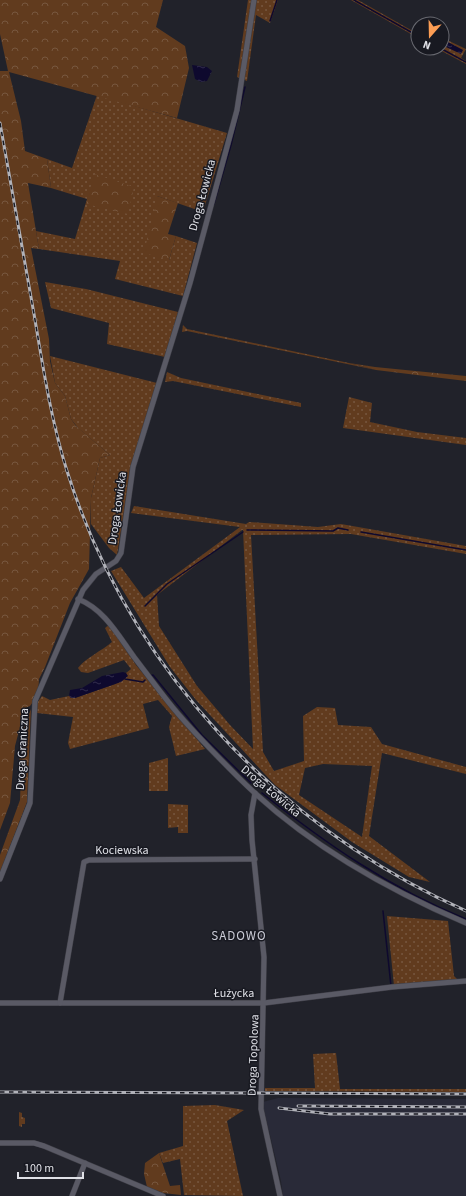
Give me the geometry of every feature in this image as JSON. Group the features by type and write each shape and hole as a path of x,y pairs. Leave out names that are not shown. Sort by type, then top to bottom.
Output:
{"street":[{"name":"Droga Łowicka","path":"254,0 236,110 182,311 133,467 121,553 116,561 96,574 87,583 78,599 86,602 107,620 173,708 194,732 255,793 309,835 351,864 412,899 466,923"},
{"name":"Droga Graniczna","path":"0,879 30,803 35,701 78,599"},
{"name":"Droga Topolowa","path":"255,793 252,815 264,946 261,1109 280,1196"},
{"name":"Kociewska","path":"60,1003 84,862 89,860 255,860"},
{"name":"Łużycka","path":"0,1003 264,1003 392,987 466,981"},
{"path":"0,1143 34,1143 44,1146 163,1196"},
{"path":"72,1196 85,1163"}],"shaded area":[{"path":"278,1098 466,1099 466,1196 283,1196 263,1102"}],"green space":[{"path":"0,0 163,0 156,27 185,46 189,68 177,118 9,72 21,121 25,151 47,159 51,188 28,183 39,249 31,248 49,339 50,361 55,383 65,396 71,419 76,426 110,455 100,458 91,498 89,569 70,603 39,679 38,695 30,706 25,708 15,746 10,803 0,830 0,71 8,71 0,34"},
{"path":"248,0 278,0 270,23 256,15 247,81 237,77"},
{"path":"351,0 358,0 410,29 410,33"},
{"path":"450,41 466,49 461,58 466,61 466,64 450,55"},
{"path":"97,95 227,133 203,212 157,196 169,260 176,236 197,243 183,296 115,279 120,261 39,249 36,231 75,239 87,199 51,188 47,159 72,168"},
{"path":"94,174 134,187 128,214 86,204"},
{"path":"157,196 178,203 168,234 176,236 169,260 144,253"},
{"path":"45,282 86,289 178,312 165,357 107,344 109,323 51,308"},
{"path":"183,325 187,329 376,370 187,331 182,332"},
{"path":"50,356 157,383 131,468 117,555 109,548 91,524 91,498 100,458 110,455 78,428 71,419 65,396 55,383"},
{"path":"349,363 466,376 466,381 376,370"},
{"path":"167,372 181,378 301,403 301,407 173,381 165,382"},
{"path":"349,397 372,403 370,422 417,432 466,438 466,445 343,428"},
{"path":"134,506 246,524 249,522 318,527 341,524 466,546 466,554 351,534 251,535 263,752 274,771 304,761 303,716 317,707 335,708 338,725 371,727 382,744 466,767 466,774 382,753 369,836 430,882 409,877 352,842 275,785 196,700 170,667 111,571 121,567 144,598 240,527 131,513","holes":["243,530 253,749 230,725 197,686 159,626 157,595","323,764 372,766 362,837 299,795 305,768"]},
{"path":"109,625 136,665 205,749 176,756 169,727 172,716 158,700 143,704 149,728 70,749 68,743 73,717 37,713 37,703 42,696 50,700 69,696 75,698 115,684 127,676 126,673 131,669 124,660 88,673 81,672 78,668 85,661 112,642 105,628"},
{"path":"31,709 27,802 0,872 0,855 20,800 21,774 19,752 25,724"},
{"path":"168,758 168,791 149,791 149,763"},
{"path":"168,804 188,805 188,833 178,833 178,827 168,828"},
{"path":"387,916 448,921 454,976 458,980 394,986"},
{"path":"336,1053 340,1089 466,1089 466,1092 265,1091 265,1088 315,1088 313,1054"},
{"path":"215,1105 244,1110 227,1121 243,1196 184,1195 180,1159 163,1163 159,1153 183,1146 183,1106"},
{"path":"19,1112 22,1113 22,1117 25,1118 25,1124 22,1124 22,1127 19,1126"},
{"path":"159,1153 170,1186 180,1185 181,1195 163,1193 147,1187 144,1174 145,1163"}],"water":[{"path":"450,43 463,50 461,54 450,49"},
{"path":"192,65 207,67 212,71 207,81 201,82 195,79"},
{"path":"123,672 128,676 121,682 75,698 71,698 69,696 70,690 82,688 102,676"}],"waterway":[{"path":"270,21 277,0"},
{"path":"354,0 410,32"},
{"path":"450,53 466,62"},
{"path":"214,204 231,145 245,87"},
{"path":"247,530 333,531 338,528 348,530"},
{"path":"145,606 167,584 243,532"},
{"path":"361,532 466,550"},
{"path":"150,676 153,675 202,735 251,783"},
{"path":"125,679 143,682 145,680"},
{"path":"262,793 310,830 360,864 411,894 466,919"},
{"path":"383,911 391,986"}],"railway":[{"path":"0,123 44,374 61,452 94,543 129,611 171,675 219,733 273,787 333,835 397,876 466,911"},
{"path":"0,1092 466,1094"},
{"path":"298,1106 466,1107"},
{"path":"279,1108 330,1114 466,1114"}],"district":[{"name":"SADOWO","path":"239,935"}]}
